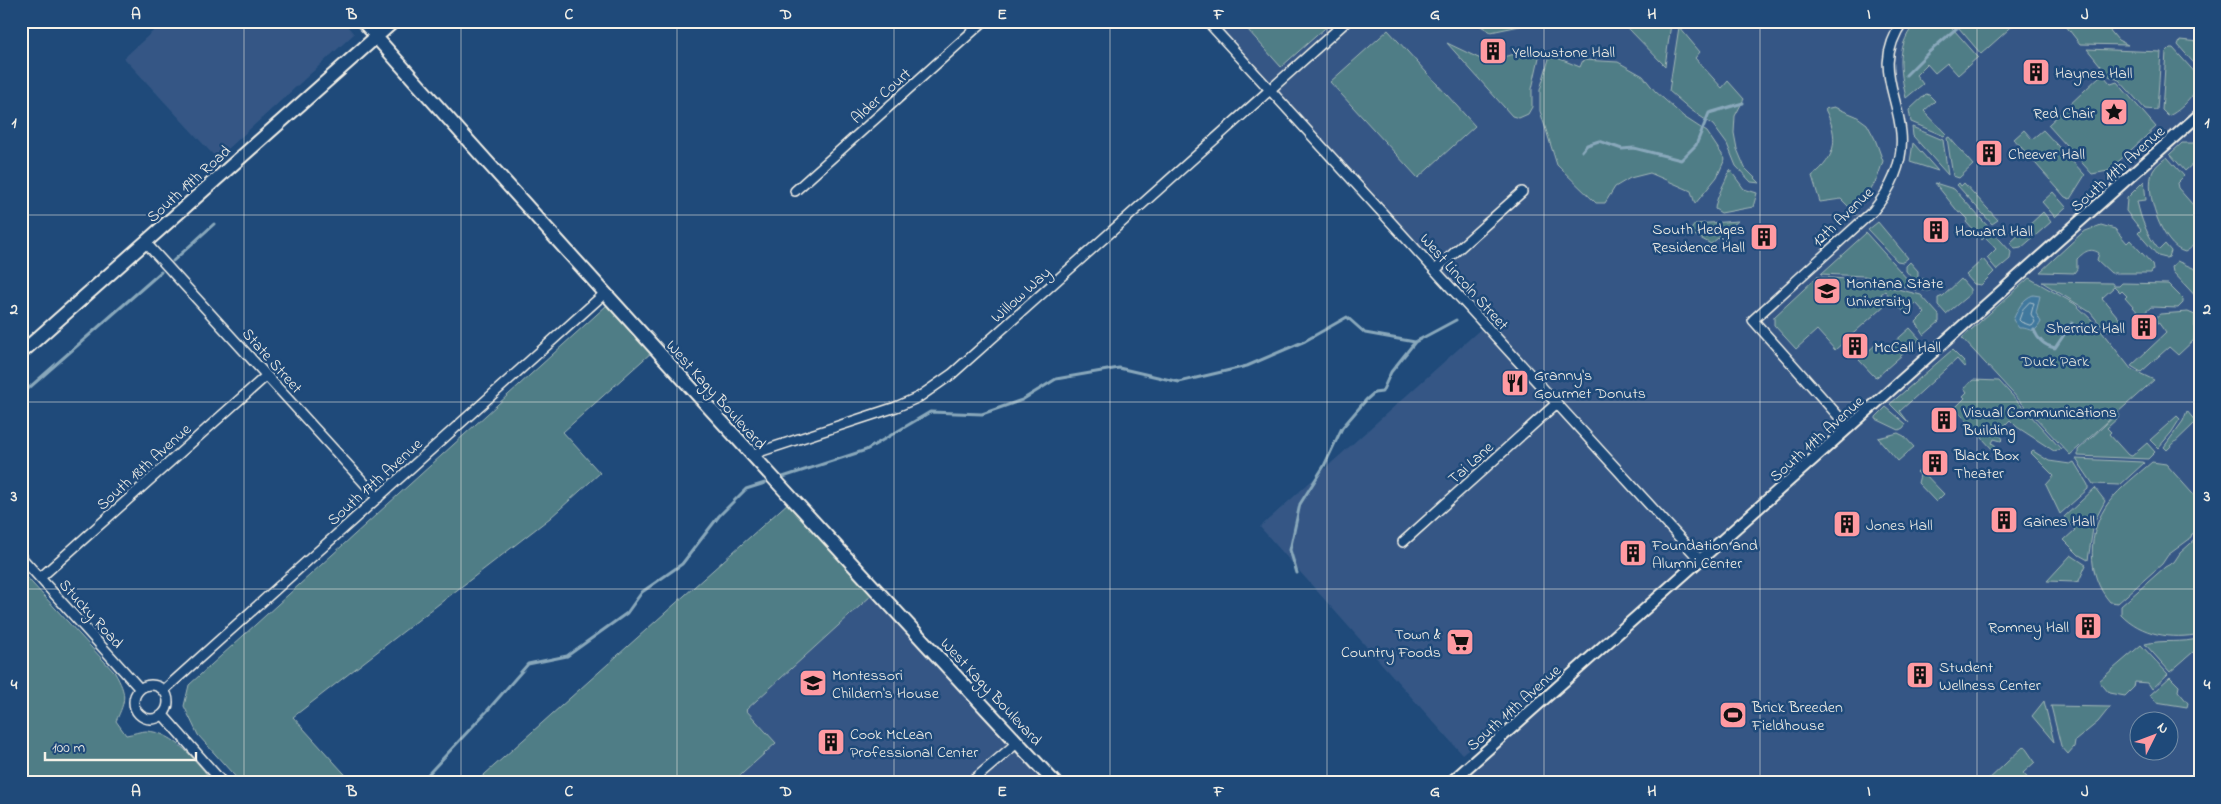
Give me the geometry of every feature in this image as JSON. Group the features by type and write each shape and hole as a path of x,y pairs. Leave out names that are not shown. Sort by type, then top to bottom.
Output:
{"main road":[{"name":"South 19th Road","path":"21,353 394,21"},
{"name":"West Kagy Boulevard","path":"376,38 750,455 1055,783"}],"street":[{"name":"West Kagy Boulevard","path":"362,21 376,38"},
{"name":"Alder Court","path":"795,192 984,21"},
{"name":"West Lincoln Street","path":"1207,21 1700,560"},
{"name":"Willow Way","path":"750,455 896,407 919,397 935,387 952,374 1347,21"},
{"name":"12th Avenue","path":"1849,428 1753,320 1873,211 1884,198 1896,174 1901,146 1901,131 1888,69 1890,52 1903,21"},
{"name":"South 11th Avenue","path":"1450,783 2200,114"},
{"path":"1435,270 1522,192"},
{"name":"State Street","path":"146,243 378,498"},
{"name":"South 17th Avenue","path":"164,690 604,294"},
{"name":"South 18th Avenue","path":"40,578 266,376"},
{"name":"Tai Lane","path":"1403,542 1557,403"},
{"name":"Stucky Road","path":"21,557 140,688"},
{"path":"151,684 164,690 168,702 163,715 151,719 140,715 134,705 136,693 140,688 151,684"},
{"path":"163,715 223,783"},
{"path":"970,783 1018,742"}],"shaded area":[{"path":"164,21 343,21 354,34 217,159 124,58"},
{"name":"Montana State University","path":"1207,21 2200,21 2200,783 1453,783 1689,570 1462,754 1260,527 1485,325"},
{"path":"873,594 1045,783 732,783 776,743 746,710"}],"green space":[{"path":"1240,21 1333,21 1281,67"},
{"path":"1472,21 1533,21 1534,23 1491,32"},
{"path":"1623,21 1668,21 1671,24 1665,66 1627,27 1622,25"},
{"path":"1918,21 1946,21 1978,57 1958,75 1947,63 1935,73 1927,64 1916,75 1923,84 1906,98 1901,57 1906,38"},
{"path":"1953,21 2018,21 1981,54"},
{"path":"2062,21 2102,21 2118,40 2128,45 2080,44"},
{"path":"1679,27 1700,52 1695,58 1722,88 1728,81 1744,99 1735,116 1734,133 1737,149 1745,168 1760,183 1751,182 1736,166 1727,144 1713,125 1691,110 1669,91"},
{"path":"1388,30 1475,126 1418,178 1330,82"},
{"path":"2180,40 2200,42 2200,70 2178,45"},
{"path":"1447,43 1487,62 1520,53 1540,53 1532,89 1532,107 1528,114 1519,118 1512,116"},
{"path":"2173,48 2199,77 2199,82 2189,100 2168,116 2162,110 2166,52"},
{"path":"2087,49 2161,52 2157,110 2145,109 2119,80 2109,76"},
{"path":"1550,55 1580,67 1583,60 1618,62 1643,76 1655,91 1684,117 1707,132 1725,159 1717,177 1695,204 1691,191 1650,173 1630,178 1615,187 1605,203 1596,203 1557,165 1540,111 1540,90"},
{"path":"2102,74 2111,84 2117,82 2156,127 2108,171 2092,174 2048,125"},
{"path":"1926,94 1935,101 1924,111 1946,134 1944,136 1911,122 1909,110"},
{"path":"1834,107 1856,116 1867,124 1883,161 1877,179 1865,198 1850,208 1841,199 1820,202 1812,176 1827,161 1831,154 1834,137 1825,109"},
{"path":"1912,127 1943,140 1948,175 1913,136"},
{"path":"2024,130 2032,139 2043,130 2085,175 2070,199 2065,197 2014,139"},
{"path":"1949,137 1973,165 1959,178 1953,176 1947,138"},
{"path":"1913,143 1938,171 1910,162"},
{"path":"2182,143 2200,143 2200,162 2197,160 2185,171 2170,154"},
{"path":"2167,157 2184,176 2177,183 2178,188 2200,213 2196,241 2185,252 2177,248 2169,240 2162,229 2153,204 2151,180 2153,171"},
{"path":"1730,170 1744,189 1757,193 1753,207 1721,213 1715,209 1715,205"},
{"path":"2144,181 2146,200 2137,201 2140,215 2148,233 2159,250 2165,244 2171,251 2169,257 2166,258 2158,256 2138,233 2141,230 2126,211 2127,198"},
{"path":"1935,183 1954,189 2011,252 2010,259 1997,270 1987,258 1996,249 1985,237 1982,240 1966,222 1968,219 1961,212 1959,213"},
{"path":"1959,183 1961,186 1964,183 1998,220 1992,224 1957,185"},
{"path":"2053,192 2066,207 2055,217 2042,202"},
{"path":"2043,212 2051,222 2021,248 2015,249 2010,243"},
{"path":"1738,221 1711,244 1689,232 1695,224"},
{"path":"1878,222 1908,258 1903,262 1897,261 1868,230"},
{"path":"2101,225 2115,229 2127,243 2130,240 2152,264 2153,270 2151,273 2111,273 2097,260 2099,253 2093,250 2085,252 2077,259 2077,269 2074,273 2040,272 2083,232"},
{"path":"1866,233 1917,290 1864,276 1821,274"},
{"path":"1983,259 1994,272 1981,285 1974,284 1966,275"},
{"path":"2177,261 2200,271 2200,301 2173,272 2172,267"},
{"path":"1910,262 1918,271 1918,279 1925,279 1933,287 1929,291 1922,290 1906,271 1906,266"},
{"path":"1817,277 1862,280 1921,295 1939,315 1939,322 1924,335 1916,322 1925,313 1916,303 1906,311 1902,310 1885,291 1881,294 1884,297 1882,302 1885,305 1835,350 1817,330 1796,349 1774,325 1774,317"},
{"name":"Duck Park","path":"2029,278 2075,304 2094,322 2131,369 2154,380 2070,455 1962,338"},
{"path":"1961,279 1970,289 1970,294 1946,314 1938,305 1938,298 1943,296"},
{"path":"2042,282 2112,283 2114,286 2119,286 2122,283 2168,284 2183,299 2183,303 2178,308 2151,307 2141,316 2125,298 2127,296 2122,291 2120,293 2114,287 2102,298 2127,328 2123,331 2105,330 2090,312"},
{"path":"607,305 652,352 563,432 600,473 550,518 293,717 353,783 241,783 198,735 184,706 189,685"},
{"path":"2188,312 2195,315 2194,340 2178,355 2169,347 2141,372 2131,366 2166,333 2155,318 2160,314"},
{"path":"1910,328 1920,339 1877,377 1859,360 1877,343 1884,351"},
{"path":"1952,350 1966,364 1964,367 1957,359 1900,411 1909,423 1890,404"},
{"path":"1973,380 1999,381 2061,449 2054,451 2017,427 2010,420 1998,432 2003,439 2001,441 1994,439 1992,443 1996,446 1992,449 1955,408 1965,398 1963,396 1967,392 1964,388"},
{"path":"1886,407 1906,424 1903,428 1899,430 1876,419"},
{"path":"2187,411 2196,422 2167,450 2164,447 2183,421"},
{"path":"2118,413 2120,416 2107,428 2111,432 2109,434 2128,455 2132,456 2147,443 2155,452 2148,459 2078,456 2078,450"},
{"path":"2177,416 2180,419 2158,448 2150,440"},
{"path":"1898,433 1904,436 1914,447 1898,461 1878,438"},
{"path":"2033,451 2049,461 2070,464 2074,462 2088,485 2088,489 2060,514 2046,485 2054,476 2031,453"},
{"path":"2076,459 2144,463 2120,485 2093,484"},
{"path":"2152,462 2166,464 2200,502 2200,530 2192,534 2191,538 2168,555 2162,564 2118,603 2110,602 2102,591 2093,566 2093,539 2096,526 2109,502 2129,481"},
{"path":"1920,469 1944,494 1936,502 1918,483 1920,475 1917,472"},
{"path":"2095,488 2105,501 2094,522 2088,560 2079,555 2064,540 2075,530 2064,517"},
{"path":"789,502 873,594 746,710 776,743 732,783 475,783"},
{"path":"2200,535 2200,634 2168,636 2157,634 2138,627 2121,614 2121,606 2165,567 2174,562 2180,553"},
{"path":"2071,555 2086,565 2079,581 2047,581"},
{"path":"21,571 115,673 122,686 124,697 122,708 116,721 126,735 146,731 167,737 185,750 214,783 21,783"},
{"path":"2200,638 2200,646 2170,672 2145,644 2186,641"},
{"path":"2141,645 2168,674 2152,689 2148,683 2135,682 2134,687 2125,696 2109,693 2099,681"},
{"path":"2170,677 2179,686 2178,691 2188,703 2187,707 2156,702 2150,695"},
{"path":"2044,701 2054,742 2032,716"},
{"path":"2051,706 2110,707 2098,722 2075,741 2074,747 2068,754 2061,746"},
{"path":"2024,746 2035,762 2023,773 2032,783 1985,783"}],"water":[{"path":"2033,295 2040,296 2036,313 2041,322 2034,330 2019,328 2013,320 2023,302"}],"waterway":[{"path":"1906,75 1965,21"},
{"path":"1582,151 1587,145 1599,141 1622,149 1634,148 1681,160 1696,145 1709,113 1743,103"},
{"path":"173,261 214,224"},
{"path":"21,395 161,272"},
{"path":"783,477 866,450 930,412 982,414 1022,400 1056,379 1119,368 1179,382 1247,366 1305,341 1347,317 1365,333 1415,342 1456,320"},
{"path":"2034,330 2042,342 2055,348 2072,323"},
{"path":"1297,573 1290,550 1300,504 1324,466 1342,428 1366,400 1374,393 1382,392 1391,372 1415,342"},
{"path":"420,783 528,664 567,656 627,613 642,592 682,564 719,516 746,489 765,483"}],"place":[{"name":"Yellowstone Hall","path":"1493,51"},
{"name":"Haynes Hall","path":"2036,72"},
{"name":"Red Chair","path":"2114,112"},
{"name":"Cheever Hall","path":"1989,153"},
{"name":"Howard Hall","path":"1936,230"},
{"name":"South Hedges Residence Hall","path":"1764,237"},
{"name":"Montana State University","path":"1827,291"},
{"name":"Sherrick Hall","path":"2144,327"},
{"name":"McCall Hall","path":"1855,346"},
{"name":"Granny's Gourmet Donuts","path":"1515,383"},
{"name":"Visual Communications Building","path":"1944,420"},
{"name":"Black Box Theater","path":"1935,463"},
{"name":"Gaines Hall","path":"2004,520"},
{"name":"Jones Hall","path":"1847,524"},
{"name":"Foundation and Alumni Center","path":"1633,553"},
{"name":"Romney Hall","path":"2088,626"},
{"name":"Town & Country Foods","path":"1460,642"},
{"name":"Student Wellness Center","path":"1920,675"},
{"name":"Montessori Childern's House","path":"813,683"},
{"name":"Brick Breeden Fieldhouse","path":"1733,715"},
{"name":"Cook McLean Professional Center","path":"831,742"}]}
